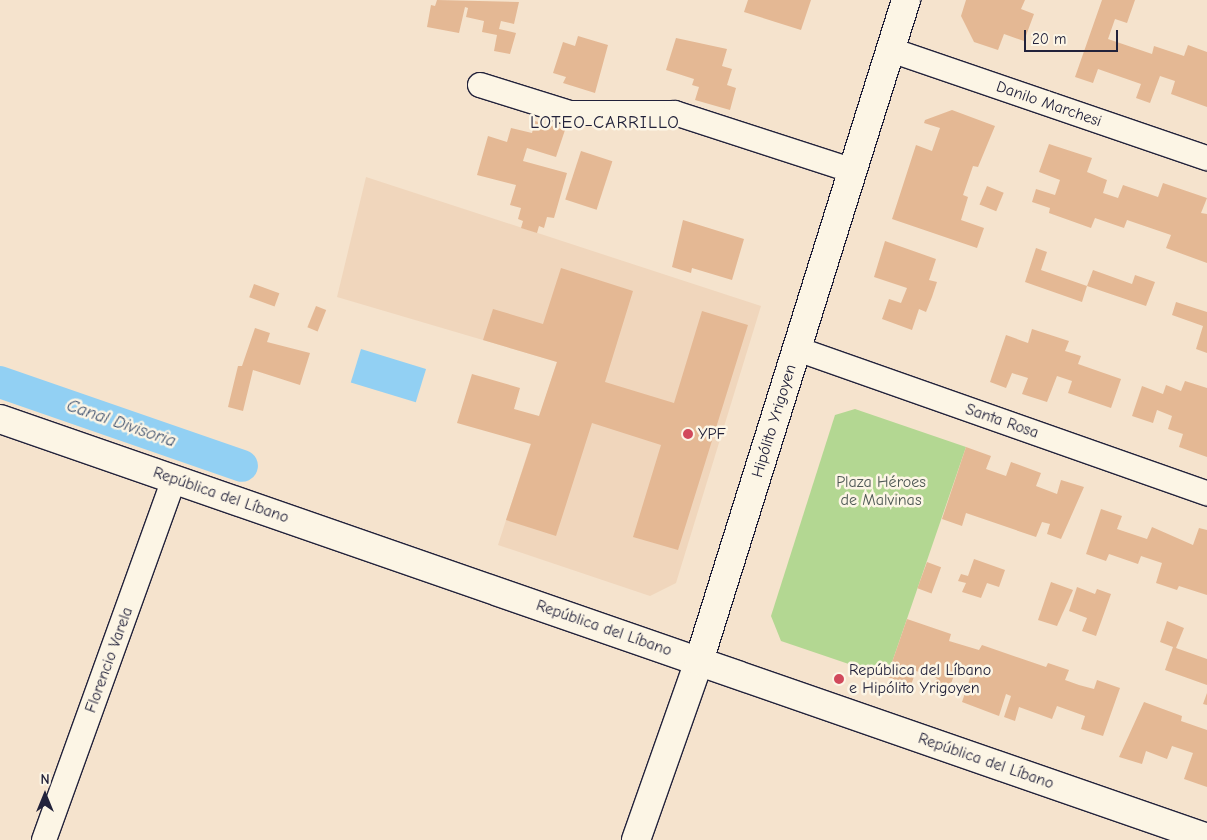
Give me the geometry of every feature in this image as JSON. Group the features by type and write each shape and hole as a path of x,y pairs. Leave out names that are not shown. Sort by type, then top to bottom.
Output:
{"main road":[{"name":"Hipólito Yrigoyen","path":"636,840 699,661 906,0"},
{"name":"República del Líbano","path":"0,418 1207,838"}],"street":[{"name":"Danilo Marchesi","path":"891,50 1207,158"},
{"path":"480,86 570,112 675,113 853,171"},
{"name":"Santa Rosa","path":"797,349 1207,492"},
{"name":"Florencio Varela","path":"44,840 174,479"}],"shaded area":[{"path":"366,177 761,306 676,583 650,596 498,545 557,362 337,297"}],"green space":[{"name":"Plaza Héroes de Malvinas","path":"855,409 966,447 887,677 781,641 771,616 835,415"}],"water":[{"path":"361,349 426,369 416,402 351,382"}],"building":[{"path":"437,0 519,2 514,24 501,21 499,29 516,33 510,54 494,51 497,35 482,32 484,21 466,17 468,8 465,7 459,33 427,27 431,5 435,6"},
{"path":"748,0 811,0 801,30 744,12"},
{"path":"966,0 1025,0 1021,9 1034,14 1024,41 1004,34 998,50 974,42 961,16"},
{"path":"1102,0 1135,0 1127,23 1115,19 1108,39 1152,54 1154,46 1184,56 1188,45 1207,52 1207,107 1171,94 1175,81 1160,76 1150,103 1136,98 1141,84 1098,69 1093,83 1075,77"},
{"path":"578,36 608,45 595,93 563,83 566,77 553,73 563,42 575,46"},
{"path":"676,38 727,49 722,66 732,69 727,85 736,88 730,110 695,100 699,87 692,85 694,79 666,70"},
{"path":"952,110 995,126 978,167 973,166 963,195 968,197 961,220 984,228 977,248 892,219 916,145 932,151 940,128 924,123 925,120"},
{"path":"535,121 565,130 556,157 527,148 523,161 567,173 554,218 547,217 544,228 539,226 537,233 521,228 523,221 518,219 521,208 510,205 516,185 477,175 488,136 507,142 511,128 532,133"},
{"path":"1049,144 1092,158 1087,172 1107,180 1103,193 1118,198 1123,185 1158,197 1163,183 1207,198 1201,213 1207,214 1207,263 1166,248 1171,235 1127,220 1124,228 1095,218 1091,228 1049,213 1050,208 1032,202 1036,189 1055,195 1060,180 1039,172"},
{"path":"581,151 612,161 597,210 565,200"},
{"path":"987,186 1004,193 996,211 980,205"},
{"path":"683,220 744,239 732,280 692,268 691,273 672,267"},
{"path":"885,241 936,259 929,280 937,282 932,297 926,312 919,309 912,330 882,319 889,299 901,303 907,288 874,277"},
{"path":"1036,248 1047,252 1041,270 1087,286 1082,302 1025,282"},
{"path":"561,268 633,291 605,382 674,403 702,311 748,325 678,550 633,537 661,445 592,423 556,536 506,520 531,444 457,423 472,374 520,388 514,409 539,416 557,362 483,340 493,309 543,324"},
{"path":"1093,270 1132,284 1135,275 1155,282 1146,306 1087,286"},
{"path":"254,284 279,293 275,306 249,297"},
{"path":"1176,302 1207,312 1207,353 1196,349 1203,326 1172,315"},
{"path":"316,306 326,310 318,331 307,327"},
{"path":"255,328 270,333 267,342 310,353 300,385 253,370 243,411 228,407 238,366 242,366"},
{"path":"1032,329 1069,341 1065,351 1081,356 1078,364 1121,379 1111,408 1068,393 1072,381 1057,376 1047,402 1022,394 1028,378 1012,373 1006,388 990,382 1006,335 1028,343"},
{"path":"1185,381 1207,388 1207,457 1179,447 1183,434 1168,429 1172,416 1157,410 1153,423 1132,416 1142,386 1163,394 1166,385 1181,391"},
{"path":"966,447 991,456 986,469 1006,476 1011,462 1041,473 1036,486 1057,494 1061,480 1084,487 1061,539 1047,534 1050,524 1042,522 1036,537 966,513 962,526 942,519"},
{"path":"1101,509 1122,516 1117,529 1147,539 1152,527 1193,545 1199,528 1207,530 1207,595 1179,586 1177,590 1156,583 1162,563 1141,556 1138,564 1109,554 1106,561 1086,554"},
{"path":"974,559 1005,570 999,587 987,583 981,598 962,592 966,583 958,581 961,574 968,576"},
{"path":"927,562 941,567 932,593 917,588"},
{"path":"1051,582 1073,590 1057,626 1038,620"},
{"path":"1077,587 1095,594 1097,589 1111,594 1096,636 1082,631 1087,618 1069,611"},
{"path":"907,619 951,634 949,641 979,650 982,645 1046,667 1048,663 1069,670 1065,680 1079,685 1094,689 1097,680 1120,688 1103,736 1081,729 1085,716 1057,706 1052,719 1019,707 1015,721 1004,717 1011,696 1006,694 999,716 962,702 971,675 956,670 946,697 931,692 937,678 916,671 911,685 887,677"},
{"path":"1167,621 1184,628 1176,648 1207,659 1207,685 1165,670 1173,647 1160,642"},
{"path":"1207,693 1207,705 1203,704"},
{"path":"1144,702 1182,716 1181,721 1207,730 1207,787 1184,779 1193,753 1172,746 1167,759 1146,751 1142,764 1119,757"}],"waterway":[{"name":"Canal Divisoria","path":"0,382 242,466"}],"place":[{"name":"YPF","path":"688,434"},
{"name":"República del Líbano e Hipólito Yrigoyen","path":"839,679"}],"district":[{"name":"LOTEO CARRILLO","path":"605,123"}]}
